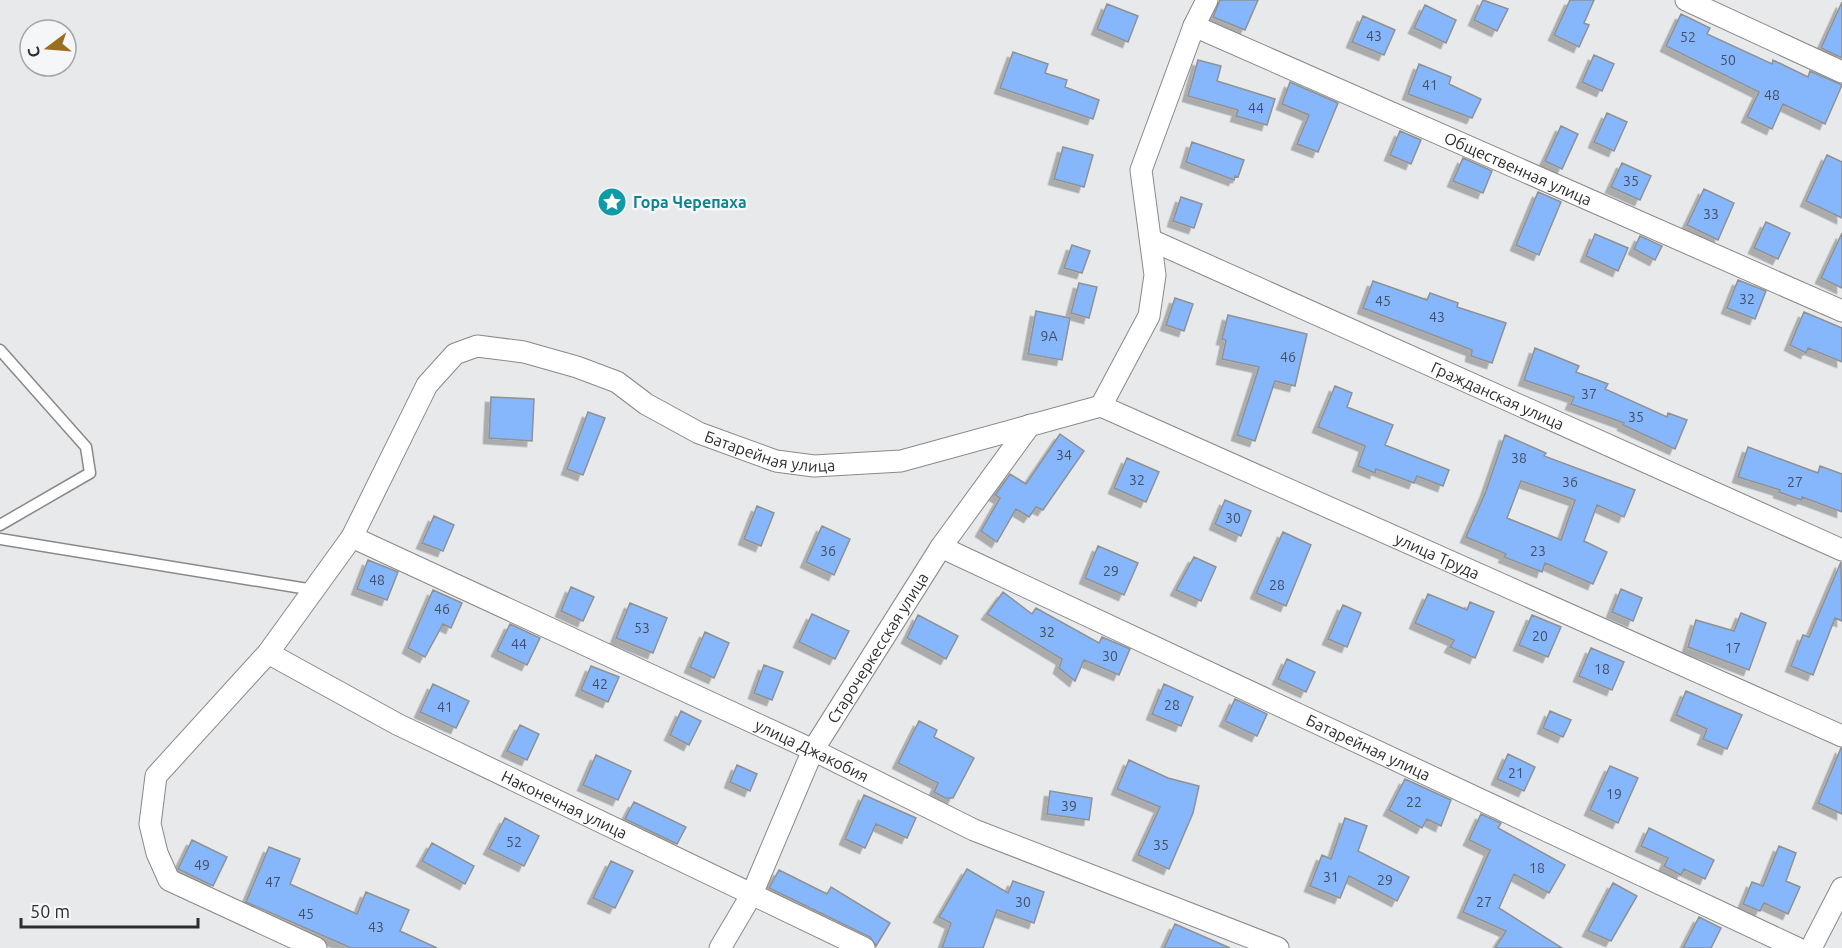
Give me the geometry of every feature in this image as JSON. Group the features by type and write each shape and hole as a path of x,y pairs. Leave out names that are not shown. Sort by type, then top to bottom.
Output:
{"street":[{"path":"1030,425 1101,406 1149,316 1155,275 1142,192 1141,170 1194,26 1207,0"},
{"path":"1686,0 1842,72"},
{"name":"Общественная улица","path":"1194,26 1842,311"},
{"name":"Гражданская улица","path":"1151,240 1842,550"},
{"name":"Батарейная улица","path":"316,948 169,880 157,853 150,824 156,776 268,653 352,537 427,385 455,354 477,346 524,352 617,382 646,404 699,434 776,461 814,466 901,461 1030,425"},
{"name":"улица Труда","path":"1101,406 1842,736"},
{"name":"Старочеркесская улица","path":"720,948 752,894 813,750 941,547 1030,425"},
{"name":"улица Джакобия","path":"352,537 813,750 974,830 1278,948"},
{"name":"Батарейная улица","path":"941,547 1797,948"},
{"name":"Наконечная улица","path":"268,653 397,724 864,948"},
{"path":"1811,948 1842,888"}],"lane":[{"path":"0,350 86,447 90,473 0,525"},
{"path":"0,539 314,590"}],"building":[{"path":"1220,0 1258,0 1245,30 1213,17"},
{"path":"1483,0 1508,9 1497,31 1474,20"},
{"path":"1570,0 1594,0 1584,23 1589,25 1579,47 1554,35"},
{"path":"1842,2 1842,58 1821,48"},
{"path":"1107,4 1138,16 1128,42 1097,29"},
{"path":"1425,5 1456,20 1446,43 1414,28"},
{"path":"1681,14 1710,28 1707,34 1772,64 1773,60 1808,77 1810,71 1842,85 1825,124 1783,104 1772,129 1747,117 1759,92 1666,46"},
{"path":"1363,16 1395,30 1384,55 1352,42"},
{"path":"1013,52 1048,64 1045,73 1067,80 1065,87 1099,100 1093,119 1000,88"},
{"path":"1594,55 1614,64 1602,91 1582,82"},
{"path":"1198,60 1221,66 1217,81 1275,99 1267,125 1236,116 1238,110 1188,96"},
{"path":"1419,64 1451,77 1449,84 1481,99 1472,118 1408,94"},
{"path":"1290,82 1338,103 1318,152 1297,144 1309,115 1282,104"},
{"path":"1607,113 1627,122 1614,151 1594,142"},
{"path":"1561,126 1578,134 1562,169 1545,161"},
{"path":"1400,131 1421,140 1411,164 1390,155"},
{"path":"1192,142 1244,160 1238,177 1235,176 1234,180 1186,162"},
{"path":"1063,147 1093,155 1084,187 1054,179"},
{"path":"1827,155 1842,162 1842,218 1806,201"},
{"path":"1463,158 1492,171 1483,193 1453,181"},
{"path":"1622,163 1651,176 1640,200 1611,187"},
{"path":"1704,189 1734,203 1718,240 1687,225"},
{"path":"1538,192 1561,202 1539,255 1516,245"},
{"path":"1181,197 1202,204 1194,228 1173,221"},
{"path":"1766,222 1790,233 1778,259 1754,248"},
{"path":"1842,233 1842,288 1821,278"},
{"path":"1595,234 1628,248 1618,271 1586,256"},
{"path":"1640,236 1662,246 1655,260 1634,249"},
{"path":"1072,245 1090,251 1082,273 1064,268"},
{"path":"1738,280 1766,291 1755,319 1727,308"},
{"path":"1373,281 1427,300 1430,293 1458,303 1457,307 1506,323 1492,363 1471,356 1472,350 1363,308"},
{"path":"1079,283 1097,287 1089,318 1071,313"},
{"path":"1175,298 1193,304 1184,331 1166,325"},
{"path":"1036,311 1070,318 1062,360 1028,354"},
{"path":"1804,312 1842,328 1842,362 1808,348 1806,353 1790,345"},
{"path":"1228,315 1307,334 1295,386 1275,381 1255,441 1237,435 1259,367 1222,359 1226,340 1222,339"},
{"path":"1535,348 1579,366 1576,372 1608,384 1605,389 1667,417 1668,413 1687,420 1675,449 1623,425 1624,423 1571,404 1574,397 1524,380"},
{"path":"1335,386 1352,393 1347,407 1393,425 1385,445 1449,470 1443,486 1417,476 1414,483 1376,469 1375,473 1358,466 1365,446 1318,427"},
{"path":"491,397 534,399 532,441 489,438"},
{"path":"588,412 605,418 583,475 567,469"},
{"path":"1060,434 1084,451 1043,510 1036,507 1029,517 1016,509 997,542 981,531 1000,498 995,495 1010,474 1026,484"},
{"path":"1505,435 1546,453 1544,456 1635,490 1624,517 1597,505 1584,541 1607,552 1593,584 1545,563 1542,572 1504,557 1506,554 1466,537 1486,491","holes":["1521,481 1575,500 1561,540 1507,518"]},
{"path":"1748,447 1818,473 1820,466 1842,474 1842,512 1738,477"},
{"path":"1127,458 1159,472 1146,502 1114,488"},
{"path":"1225,500 1251,511 1241,536 1215,524"},
{"path":"757,506 774,513 761,546 744,539"},
{"path":"434,516 454,525 443,551 422,543"},
{"path":"822,526 850,539 834,575 806,562"},
{"path":"1283,532 1311,545 1286,606 1256,593"},
{"path":"1098,546 1138,563 1124,595 1085,578"},
{"path":"1194,557 1216,567 1201,601 1176,590"},
{"path":"368,560 398,572 387,600 357,589"},
{"path":"1841,562 1842,621 1835,618 1813,675 1791,666 1803,635 1809,637"},
{"path":"571,587 594,597 583,621 561,611"},
{"path":"1621,589 1642,598 1633,621 1612,612"},
{"path":"433,590 462,603 451,628 443,624 425,657 408,648"},
{"path":"1003,592 1032,614 1036,608 1099,643 1102,637 1130,649 1119,675 1084,660 1075,681 1059,668 1062,659 987,614"},
{"path":"1428,594 1467,610 1470,602 1494,612 1475,658 1450,647 1454,640 1415,623"},
{"path":"630,603 667,618 653,653 616,638"},
{"path":"1343,605 1361,613 1347,647 1328,639"},
{"path":"1741,613 1766,623 1749,670 1688,647 1696,620 1734,631"},
{"path":"812,614 849,631 835,659 799,642"},
{"path":"918,615 958,636 946,659 907,638"},
{"path":"1532,615 1561,627 1548,657 1519,645"},
{"path":"510,624 540,638 527,665 497,651"},
{"path":"705,632 729,643 714,678 690,667"},
{"path":"1591,648 1624,662 1612,690 1579,676"},
{"path":"1287,659 1315,672 1306,692 1278,679"},
{"path":"764,665 783,672 772,700 754,693"},
{"path":"591,666 619,677 608,702 581,690"},
{"path":"433,684 469,701 456,728 420,712"},
{"path":"1164,684 1193,697 1181,726 1152,714"},
{"path":"1686,691 1742,715 1727,749 1703,739 1707,729 1676,715"},
{"path":"1235,699 1267,714 1257,736 1225,721"},
{"path":"681,711 701,721 689,745 670,735"},
{"path":"1550,711 1571,720 1563,737 1543,728"},
{"path":"919,721 937,730 934,737 974,758 953,798 945,798 934,792 938,783 898,763"},
{"path":"520,725 539,734 527,760 507,751"},
{"path":"1842,749 1842,814 1818,803"},
{"path":"1508,754 1535,767 1524,791 1497,779"},
{"path":"596,755 631,771 618,800 583,785"},
{"path":"1129,760 1168,778 1199,786 1193,813 1169,869 1138,855 1160,807 1117,789"},
{"path":"737,765 757,774 750,791 730,782"},
{"path":"1610,766 1638,778 1618,823 1590,810"},
{"path":"1405,779 1451,800 1441,826 1427,819 1422,828 1389,810"},
{"path":"1050,791 1092,798 1089,820 1047,814"},
{"path":"864,795 916,818 907,838 876,824 865,848 845,839"},
{"path":"634,802 686,827 677,844 625,819"},
{"path":"1481,814 1501,823 1498,828 1565,865 1549,893 1514,874 1499,908 1562,948 1495,948 1506,931 1463,912 1490,850 1469,840"},
{"path":"505,818 539,836 524,866 489,849"},
{"path":"1345,818 1367,826 1358,851 1409,877 1397,901 1349,876 1340,898 1310,886 1322,855 1331,859"},
{"path":"1649,828 1714,860 1705,879 1684,869 1681,875 1664,866 1668,858 1641,846"},
{"path":"192,840 227,857 213,886 178,869"},
{"path":"432,843 474,866 465,884 422,861"},
{"path":"1779,846 1796,853 1786,881 1800,887 1788,914 1764,903 1760,911 1743,904 1752,882 1763,886"},
{"path":"269,847 300,859 290,884 357,914 366,892 409,910 400,931 437,948 351,948 246,902"},
{"path":"611,861 633,871 615,908 593,898"},
{"path":"967,869 1008,893 1013,881 1044,892 1034,923 997,910 983,948 942,948 951,923 939,917"},
{"path":"779,870 827,894 831,887 890,923 876,946 870,937 769,888"},
{"path":"1613,883 1637,896 1611,941 1588,931"},
{"path":"1699,917 1721,928 1711,948 1683,948"},
{"path":"1175,924 1230,948 1164,948"}],"place":[{"name":"Гора Черепаха","path":"612,202"}]}
